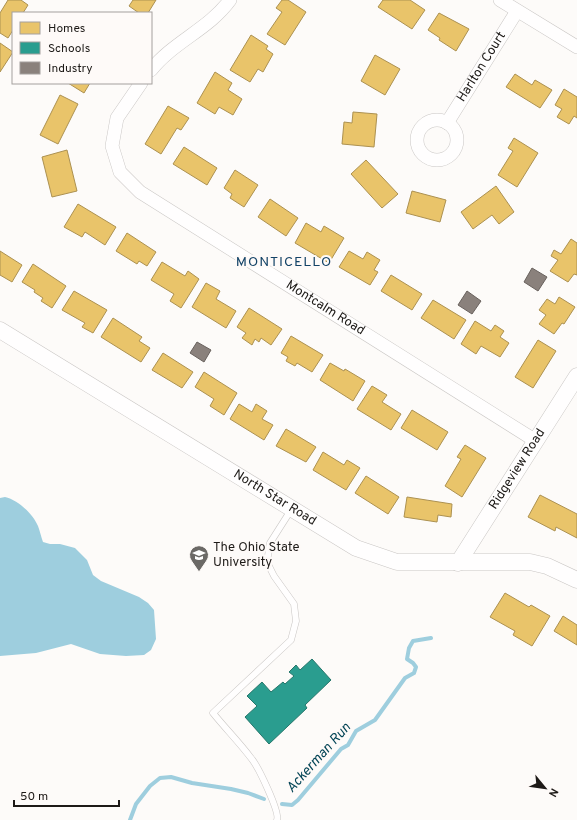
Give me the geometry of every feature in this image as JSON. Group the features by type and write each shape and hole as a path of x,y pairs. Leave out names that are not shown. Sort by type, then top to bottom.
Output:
{"street":[{"path":"152,69 180,42 205,25 230,0"},
{"path":"500,0 577,47"},
{"name":"Harlton Court","path":"447,123 517,11"},
{"name":"Montcalm Road","path":"140,84 117,118 112,146 120,172 140,192 536,441"},
{"name":"North Star Road","path":"0,330 340,540 372,555 397,562 530,562 547,566 577,580"},
{"name":"Ridgeview Road","path":"458,563 577,376"}],"lane":[{"path":"277,820 278,817 276,808 252,759 213,713 291,640 296,621 294,604 276,580 267,562 270,543 291,510"}],"water":[{"path":"5,497 20,504 29,512 36,521 43,542 75,548 87,560 93,575 101,581 139,597 148,603 154,610 156,639 151,650 144,655 126,656 100,654 71,644 36,653 0,656 0,498"}],"building: Homes":[{"path":"8,0 21,0 28,5 24,12 12,12 12,32 8,38 0,33 0,13"},
{"path":"133,0 156,0 149,12 138,12 129,6"},
{"path":"282,0 288,0 306,12 285,45 267,34 282,12 276,8"},
{"path":"383,0 410,0 425,10 412,29 378,7"},
{"path":"439,13 469,29 456,51 439,40 440,38 428,30"},
{"path":"251,35 268,46 266,49 273,54 263,72 258,69 250,82 230,70"},
{"path":"0,43 12,51 12,54 0,72"},
{"path":"375,55 400,69 385,95 361,81"},
{"path":"215,72 232,83 228,90 242,99 233,115 219,107 215,114 197,103"},
{"path":"515,74 532,85 535,80 552,90 540,108 506,87"},
{"path":"70,84 89,84 84,93"},
{"path":"564,89 577,97 577,118 574,116 569,124 557,117 562,109 555,105"},
{"path":"60,95 78,104 58,144 40,135"},
{"path":"168,106 189,118 181,130 177,128 161,154 145,144"},
{"path":"353,112 377,114 374,147 342,144 344,122 352,123"},
{"path":"514,138 538,153 517,187 498,175 513,151 508,148"},
{"path":"184,147 217,168 207,185 173,164"},
{"path":"67,150 77,191 52,197 42,157"},
{"path":"366,160 398,194 382,208 351,174"},
{"path":"235,170 258,185 244,207 230,198 232,194 224,188"},
{"path":"496,186 514,212 499,224 492,215 473,229 461,212"},
{"path":"412,191 446,200 440,222 406,213"},
{"path":"270,199 298,218 286,236 258,217"},
{"path":"78,204 116,227 105,245 85,232 82,237 64,227"},
{"path":"306,223 321,232 324,226 344,238 329,263 295,243"},
{"path":"127,233 156,252 147,266 139,261 137,264 116,251"},
{"path":"571,239 577,243 577,275 574,274 568,282 550,271 558,260 551,256 554,250 561,254"},
{"path":"0,251 22,265 12,282 0,275"},
{"path":"349,251 363,259 367,252 380,260 374,270 378,272 370,285 339,267"},
{"path":"162,262 185,276 188,271 199,279 181,308 170,301 174,294 151,280"},
{"path":"33,264 66,286 52,308 41,301 43,298 34,292 35,290 22,282"},
{"path":"391,275 422,294 412,310 381,291"},
{"path":"206,283 220,291 216,299 236,311 226,328 192,307"},
{"path":"74,291 107,310 93,333 82,327 85,323 62,310"},
{"path":"559,297 575,307 564,324 562,323 554,334 539,324 546,315 539,310 547,299 555,304"},
{"path":"433,300 466,320 454,339 421,318"},
{"path":"249,308 282,329 271,345 261,338 259,342 255,339 252,345 242,338 246,333 237,327"},
{"path":"113,318 142,337 139,341 150,348 141,362 101,337"},
{"path":"475,321 491,331 495,325 504,331 500,337 509,343 500,357 481,346 476,354 461,344"},
{"path":"291,336 323,355 312,372 297,363 295,366 286,361 288,357 281,353"},
{"path":"538,340 556,351 533,388 515,377"},
{"path":"163,353 193,372 182,388 152,370"},
{"path":"330,363 344,371 345,369 365,381 353,401 320,380"},
{"path":"204,372 237,393 224,415 210,406 214,399 195,387"},
{"path":"372,386 387,395 382,402 401,414 391,430 357,409"},
{"path":"239,404 252,412 256,404 267,411 262,419 273,425 264,440 230,419"},
{"path":"412,410 448,432 437,450 401,428"},
{"path":"286,429 316,447 306,462 276,446"},
{"path":"465,445 486,458 462,497 445,486 461,459 457,457"},
{"path":"323,452 344,465 347,460 360,468 346,490 313,470"},
{"path":"366,476 399,497 388,514 355,493"},
{"path":"540,495 577,514 577,538 556,527 555,531 528,517"},
{"path":"407,497 452,504 451,517 438,515 437,522 404,517"},
{"path":"505,593 529,607 531,605 550,616 532,646 513,635 515,631 490,617"},
{"path":"563,616 577,625 577,645 554,631"}],"building: Schools":[{"path":"312,659 331,680 305,705 307,708 269,744 245,717 257,706 247,696 262,682 271,692 283,682 285,684 294,676 289,672 296,665 300,670"}],"building: Industry":[{"path":"532,268 547,277 538,291 524,282"},
{"path":"467,291 481,301 472,314 458,305"},
{"path":"197,342 211,350 204,362 190,353"}],"waterway":[{"name":"Ackerman Run","path":"282,804 292,805 298,800 341,749 348,745 356,731 375,720 405,678 414,673 416,667 407,659 409,648 413,641 431,638"},
{"name":"Ackerman Run","path":"130,820 136,804 150,786 160,778 171,777 192,783 231,789 264,799"}],"place":[{"name":"The Ohio State University","path":"199,572"}],"district":[{"name":"MONTICELLO","path":"284,262"}]}
